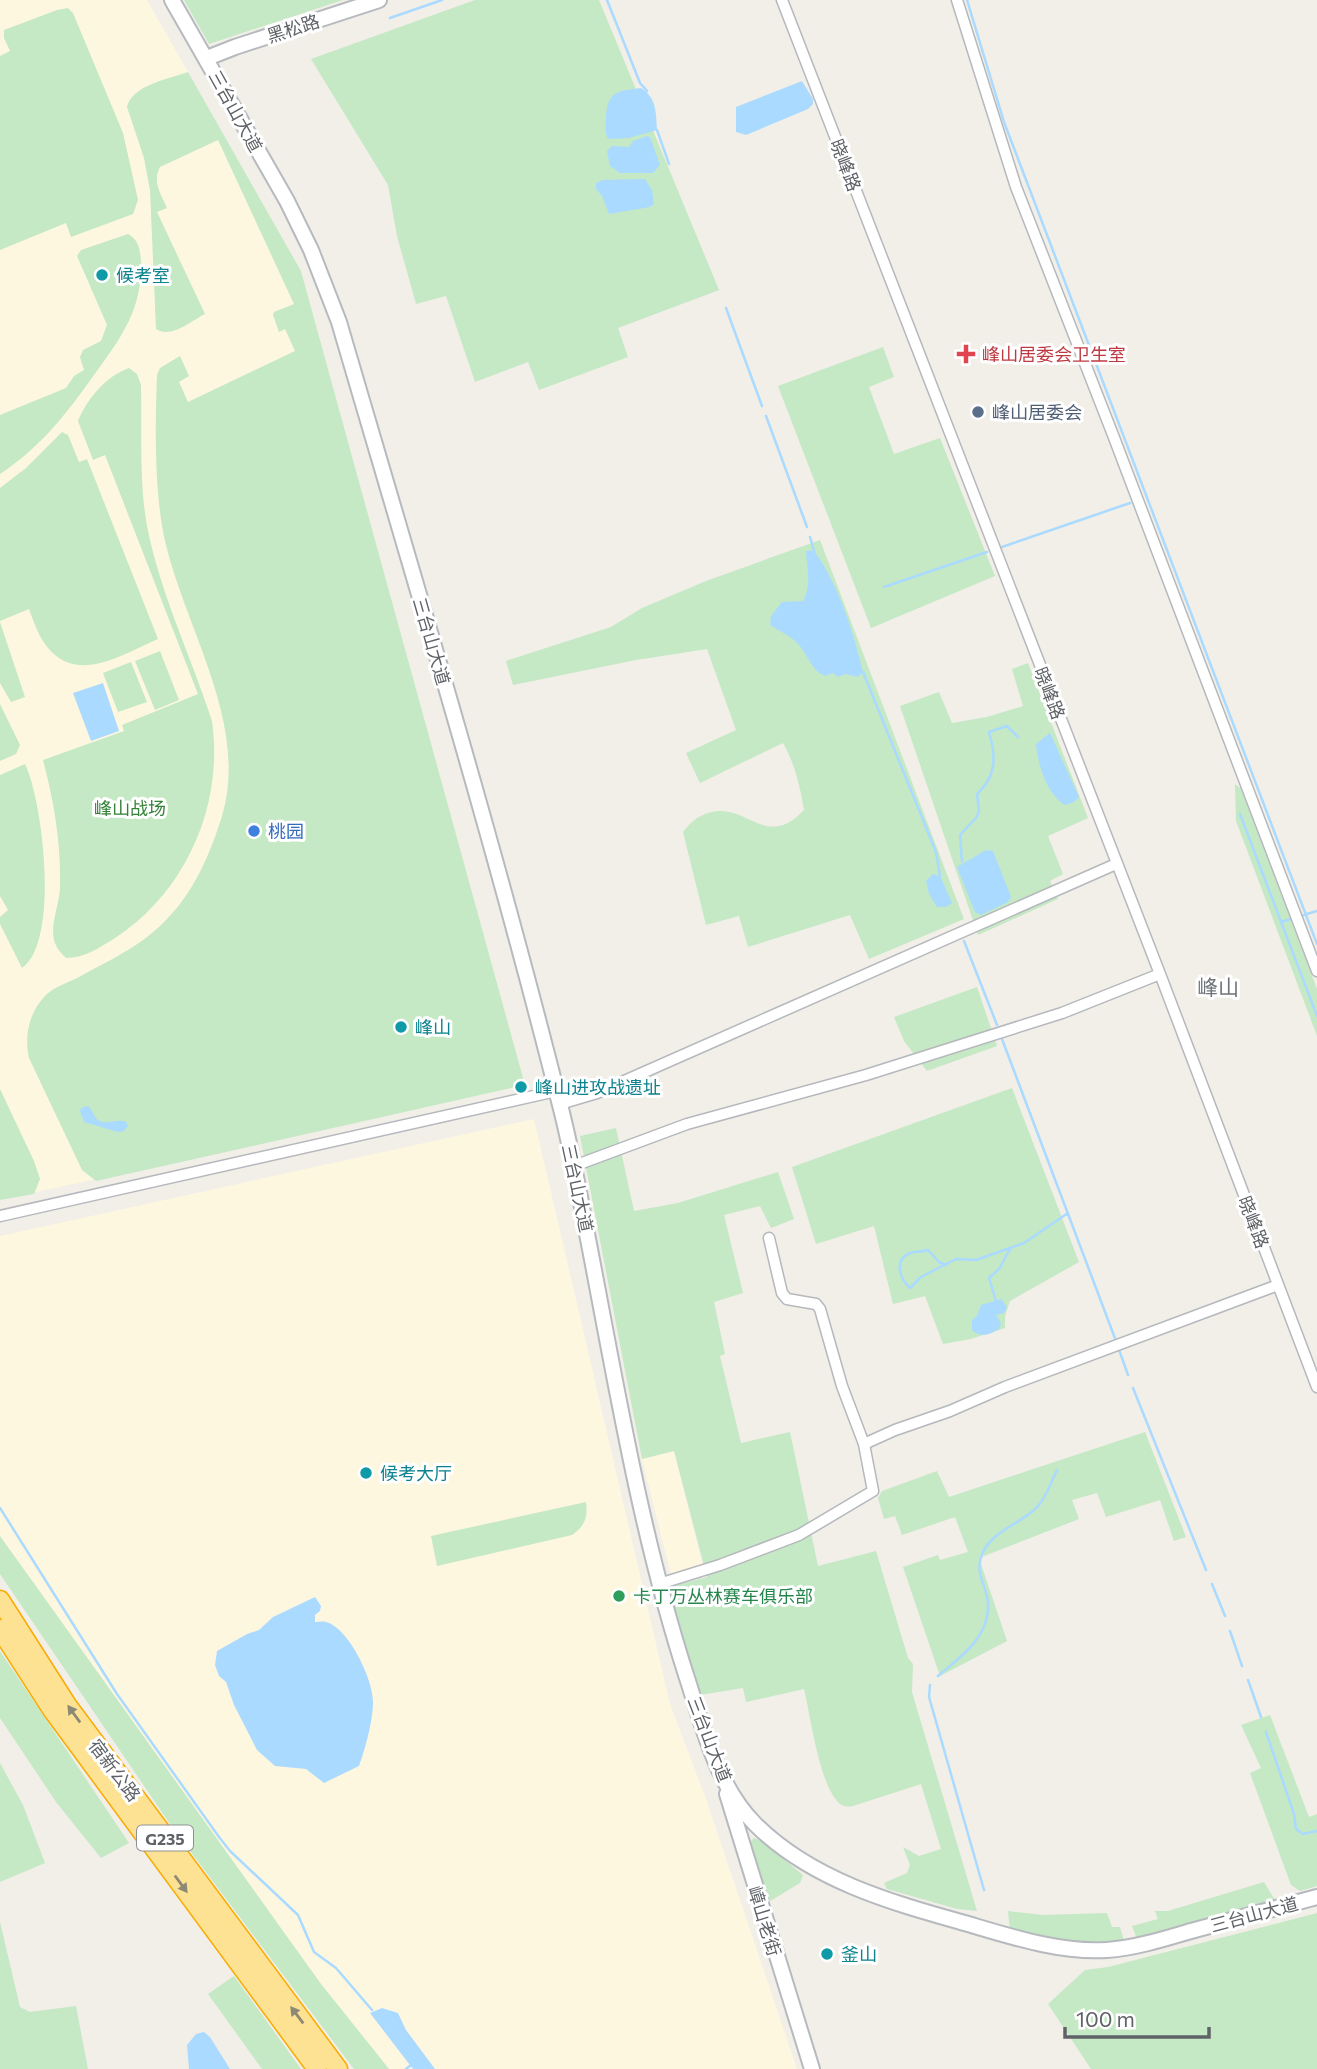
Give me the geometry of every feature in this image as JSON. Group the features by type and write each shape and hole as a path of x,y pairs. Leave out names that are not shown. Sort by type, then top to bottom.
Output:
{"highway":[{"name":"宿新公路","path":"0,1600 67,1706 338,2069"},
{"name":"宿新公路","path":"0,1629 53,1711 317,2069"}],"main road":[{"name":"三台山大道","path":"173,0 287,201 311,250 339,322 481,811 558,1097 644,1526 659,1584 694,1700 720,1773 739,1806 761,1830 797,1858 871,1895 1004,1935 1077,1950 1110,1950 1147,1943 1317,1896"},
{"name":"黑松路","path":"207,58 379,0"},
{"name":"嶂山老街","path":"720,1773 812,2069"}],"street":[{"name":"晓峰路","path":"782,0 1160,974 1317,1387"},
{"path":"957,0 1016,187 1317,971"},
{"path":"0,1216 558,1097 597,1093 1116,863"},
{"path":"573,1166 687,1124 866,1075 1062,1013 1160,974"},
{"path":"659,1584 720,1565 799,1535 873,1491 864,1444 842,1387 820,1309 816,1304 787,1299 782,1293 769,1238"},
{"path":"864,1444 895,1430 950,1412 1006,1387 1278,1285"}],"shaded area":[{"path":"0,0 147,0 301,271 525,1085 0,1200"},
{"path":"534,1119 670,1704 707,1802 797,2069 389,2069 321,1984 0,1536 0,1236"},
{"path":"674,1451 703,1567 671,1575 642,1459"}],"green space":[{"path":"184,0 343,0 209,44"},
{"path":"475,0 599,0 719,290 618,328 628,357 539,390 528,362 475,382 446,296 416,304 397,236 388,185 311,59"},
{"path":"68,8 73,13 123,133 138,200 133,214 71,237 66,223 0,250 0,56 10,51 4,38 4,30"},
{"path":"188,72 301,271 525,1085 96,1181 82,1170 29,1058 29,1024 36,1008 50,991 135,946 155,931 184,899 212,845 222,816 228,782 228,748 222,713 176,578 162,526 156,461 157,375 160,368 180,356 189,376 179,382 188,402 295,351 285,329 279,332 273,315 274,312 294,304 218,140 160,167 158,172 158,188 167,208 157,212 205,314 168,332 156,329 150,190 144,158 127,107 130,99 143,88"},
{"path":"128,234 137,242 141,261 138,296 126,326 109,354 60,420 38,444 0,474 0,415 66,388 74,376 84,370 80,357 83,350 101,341 107,325 77,256 81,250"},
{"path":"883,347 894,377 869,387 894,454 940,438 995,576 871,628 778,386"},
{"name":"峰山战场","path":"129,368 137,374 141,385 142,474 147,526 168,600 212,721 212,784 195,844 162,896 140,919 115,938 86,954 66,958 56,945 53,934 60,893 60,870 58,838 43,760 124,731 122,725 198,694 105,455 93,460 78,421 98,389"},
{"path":"62,432 68,435 79,462 87,459 158,639 126,654 94,664 79,665 64,661 51,651 39,634 29,609 0,621 0,488 26,468"},
{"path":"820,540 964,919 869,959 850,915 748,947 739,916 706,925 683,832 686,828 697,818 715,811 728,812 776,827 789,822 804,810 797,775 783,743 700,783 686,753 736,730 707,649 636,660 513,685 506,661 611,627 642,608 706,581"},
{"path":"0,622 25,697 11,702 0,683"},
{"path":"160,651 179,700 155,710 135,661"},
{"path":"131,662 147,702 118,712 103,673"},
{"path":"1028,663 1088,818 1048,836 1063,874 1050,881 1058,899 978,935 900,706 939,692 952,723 987,717 1023,706 1012,669"},
{"path":"0,704 20,745 16,754 0,761"},
{"path":"25,764 37,808 45,870 41,930 34,953 22,968 0,924 0,917 8,910 0,896 0,775"},
{"path":"1235,784 1241,789 1317,989 1317,1036 1236,821"},
{"path":"977,987 997,1046 927,1071 904,1041 894,1017"},
{"path":"1012,1088 1079,1262 1010,1301 1005,1316 1005,1328 971,1339 943,1344 925,1296 893,1304 874,1226 816,1244 792,1167"},
{"path":"0,1089 40,1179 34,1194 0,1200"},
{"path":"616,1128 634,1211 678,1203 778,1172 794,1219 771,1228 760,1206 724,1215 743,1293 714,1302 725,1354 720,1356 741,1443 790,1432 818,1566 876,1551 908,1658 913,1664 912,1692 977,1911 957,1909 887,1889 884,1883 907,1873 910,1865 903,1847 919,1856 941,1849 921,1784 853,1806 840,1804 831,1793 821,1765 804,1689 746,1702 743,1688 700,1695 669,1587 707,1577 674,1451 642,1459 580,1136"},
{"path":"1145,1432 1186,1537 1174,1541 1160,1500 1106,1517 1097,1493 1072,1500 1079,1519 979,1558 1007,1641 940,1676 903,1567 938,1555 940,1560 968,1552 955,1517 902,1535 895,1516 884,1519 878,1498 882,1491 937,1471 949,1497"},
{"path":"586,1502 585,1521 572,1535 437,1566 431,1536"},
{"path":"0,1536 321,1984 389,2069 354,2069 172,1827 0,1574"},
{"path":"0,1651 129,1843 101,1858 56,1802 0,1718"},
{"path":"1270,1715 1309,1817 1317,1814 1317,1886 1300,1891 1291,1885 1250,1773 1261,1768 1241,1725"},
{"path":"0,1763 23,1805 45,1863 0,1882"},
{"path":"754,1838 803,1875 800,1883 772,1900 767,1901 748,1844"},
{"path":"1264,1882 1276,1902 1137,1939 1132,1926 1158,1919 1155,1911 1168,1911"},
{"path":"1008,1911 1043,1915 1107,1913 1112,1927 1120,1927 1124,1941 1086,1946 1010,1931"},
{"path":"1317,1913 1317,2069 1091,2069 1048,2004 1085,1970 1108,1967"},
{"path":"0,1922 20,2007 30,2012 76,2006 88,2069 0,2069"},
{"path":"234,1976 301,2069 262,2069 208,1994"}],"water":[{"path":"802,81 813,99 813,104 808,109 746,135 736,132 736,107"},
{"path":"641,88 653,101 657,130 629,138 608,139 606,116 609,101 616,93"},
{"path":"650,137 660,165 653,173 620,173 610,166 607,151 612,146 629,147 633,141"},
{"path":"645,179 652,190 654,204 609,214 596,189 596,183 603,180"},
{"path":"806,551 814,551 838,593 863,672 858,677 845,674 838,677 833,673 825,676 812,665 795,641 770,625 771,616 782,602 803,601 806,595"},
{"path":"103,683 119,731 91,741 73,693"},
{"path":"1050,733 1079,797 1069,804 1064,805 1052,793 1039,761 1036,744"},
{"path":"986,850 993,851 1011,897 1008,902 981,915 975,912 957,867"},
{"path":"933,874 940,876 952,903 946,907 937,907 929,894 926,881"},
{"path":"88,1106 101,1122 123,1121 128,1126 124,1131 118,1132 84,1122 80,1111"},
{"path":"1001,1299 1007,1307 1004,1313 996,1315 1001,1323 999,1329 985,1335 972,1330 972,1320 977,1316 981,1305"},
{"path":"315,1597 321,1606 315,1615 315,1622 326,1622 335,1626 351,1644 365,1669 373,1703 372,1718 359,1766 324,1783 306,1769 275,1766 257,1750 234,1705 226,1682 219,1676 215,1665 217,1651 259,1630 273,1617"},
{"path":"382,2008 398,2013 406,2030 435,2069 413,2069 370,2013"},
{"path":"204,2032 230,2069 189,2069 187,2045 196,2034"}],"waterway":[{"path":"390,18 442,0"},
{"path":"607,0 640,83 647,91"},
{"path":"967,0 1004,122 1317,944"},
{"path":"657,130 669,164"},
{"path":"726,308 762,406"},
{"path":"766,416 807,527"},
{"path":"1002,547 1130,503"},
{"path":"810,537 814,551"},
{"path":"884,587 987,552"},
{"path":"863,672 936,852 940,876"},
{"path":"962,862 960,835 976,818 979,811 977,794 988,780 993,765 989,732 1007,726 1018,737"},
{"path":"1240,814 1317,1016"},
{"path":"1300,916 1317,911"},
{"path":"1281,922 1294,918"},
{"path":"964,941 997,1025"},
{"path":"1002,1039 1116,1341"},
{"path":"946,1265 939,1262 928,1250 912,1252 905,1256 901,1260 900,1270 903,1280 910,1288 921,1277 956,1259 976,1260 1024,1243 1068,1213"},
{"path":"996,1301 989,1278 999,1269 1010,1249"},
{"path":"1118,1347 1128,1375"},
{"path":"1133,1388 1206,1570"},
{"path":"938,1676 963,1655 983,1630 988,1601 979,1568 987,1545 1040,1504 1057,1470"},
{"path":"0,1508 117,1694 219,1837 230,1851 298,1915 314,1952 336,1968 372,2010"},
{"path":"1212,1584 1225,1616"},
{"path":"1230,1631 1242,1666"},
{"path":"1248,1680 1261,1717"},
{"path":"930,1685 929,1697 984,1890"},
{"path":"1266,1732 1294,1814 1296,1829 1303,1834 1317,1831"},
{"path":"406,2069 411,2065"}],"place":[{"name":"候考室","path":"102,275"},
{"name":"峰山居委会卫生室","path":"966,354"},
{"name":"峰山居委会","path":"978,412"},
{"name":"桃园","path":"254,831"},
{"name":"峰山","path":"401,1027"},
{"name":"峰山进攻战遗址","path":"521,1087"},
{"name":"候考大厅","path":"366,1473"},
{"name":"卡丁万丛林赛车俱乐部","path":"619,1596"},
{"name":"釜山","path":"827,1954"}],"district":[{"name":"峰山","path":"1218,986"}]}
